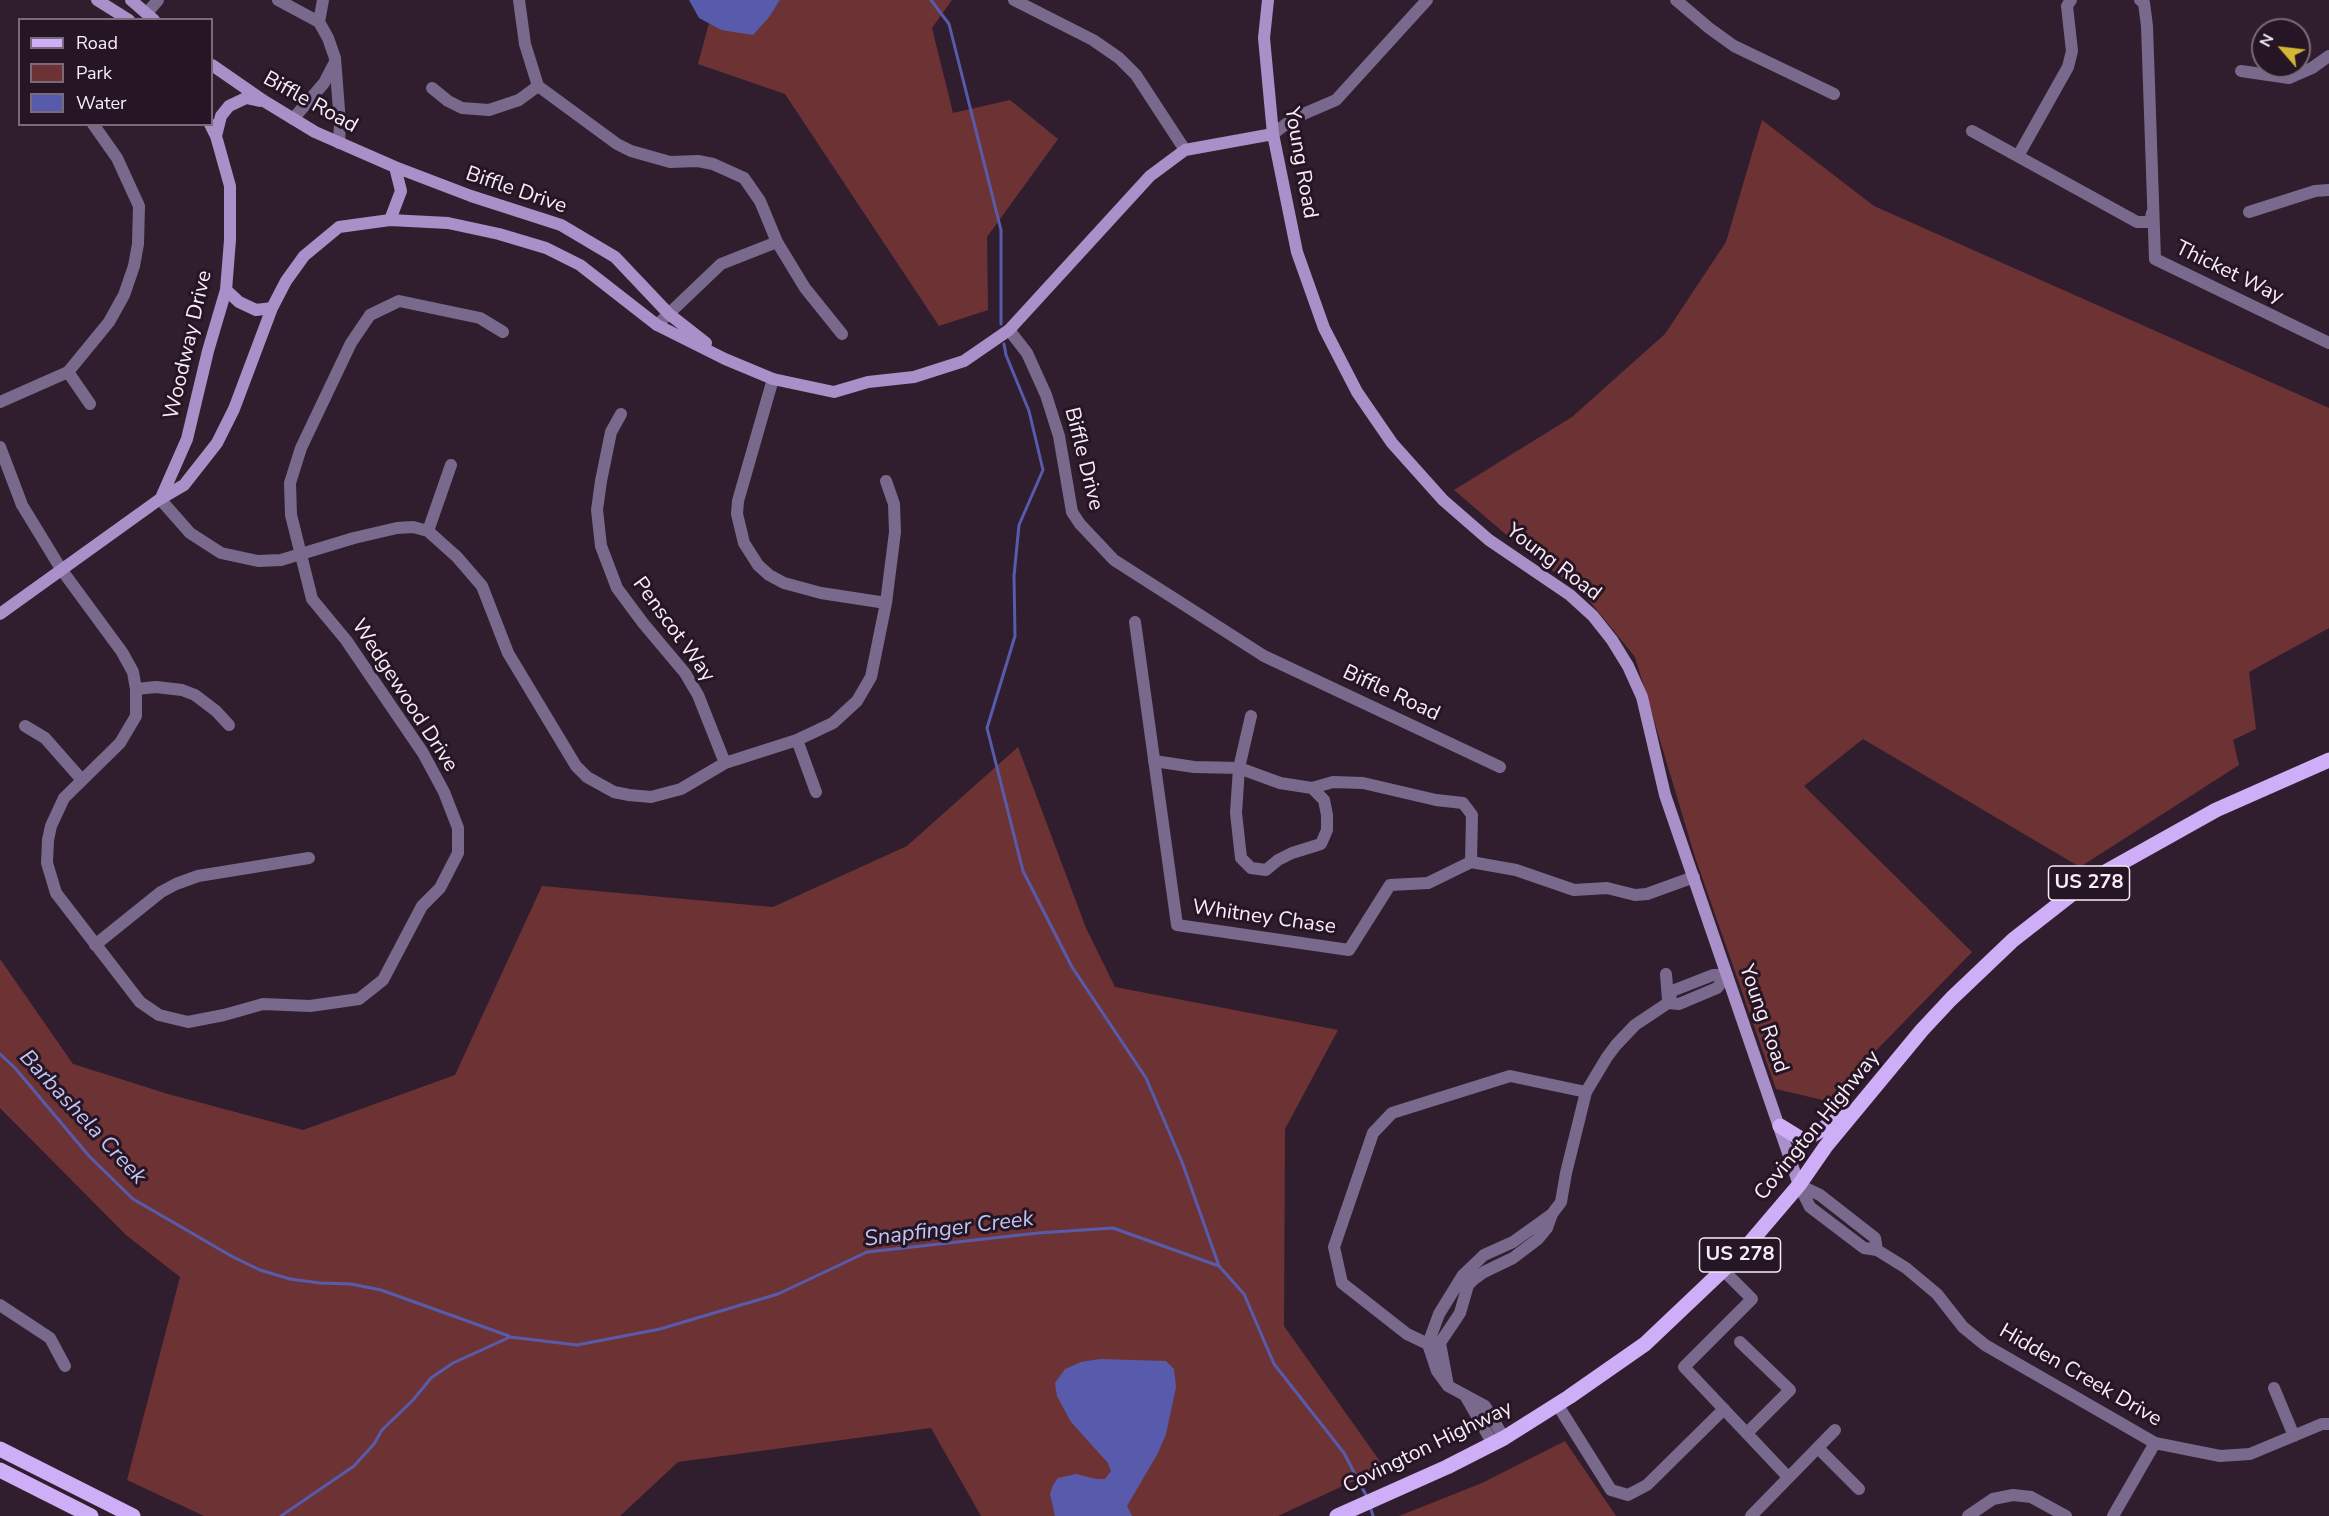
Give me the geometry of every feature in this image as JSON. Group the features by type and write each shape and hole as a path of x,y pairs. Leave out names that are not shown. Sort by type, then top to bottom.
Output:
{"main road":[{"name":"Covington Highway","path":"1337,1516 1499,1441 1645,1344 1743,1252 1799,1185 1826,1146 1922,1030 2013,940 2077,890 2216,810 2329,760"},
{"path":"1780,1126 1801,1139 1806,1139 1848,1113 1853,1114"},
{"path":"0,1449 133,1516"},
{"path":"0,1470 91,1516"}],"street":[{"path":"97,0 126,18"},
{"path":"131,0 151,16 158,0"},
{"path":"278,0 319,22 328,38 335,60 340,123 339,143"},
{"path":"319,22 323,0"},
{"path":"519,0 525,44 538,86 617,144 631,151 670,162 698,161 713,164 744,178 760,201 777,242 804,288 842,334"},
{"path":"1014,0 1093,40 1119,58 1136,75 1185,150"},
{"name":"Young Road","path":"1268,0 1264,38 1273,134 1297,252 1316,310 1347,375 1392,443 1443,500 1489,540 1570,595 1593,616 1612,640 1628,666 1642,697 1665,795 1799,1185"},
{"path":"1273,134 1294,118 1336,99 1427,0"},
{"path":"1676,0 1734,46 1834,94"},
{"path":"2018,156 2068,67 2072,51 2067,6 2071,0"},
{"name":"Thicket Way","path":"2140,0 2144,3 2147,27 2155,259 2329,343"},
{"path":"2241,71 2289,78 2312,68 2329,56"},
{"path":"293,119 324,84 335,60"},
{"name":"Biffle Road","path":"213,66 293,119 339,143 394,167"},
{"path":"432,88 448,101 462,108 489,110 519,100 538,86"},
{"path":"216,136 221,116 237,101 246,98 264,101"},
{"path":"0,402 68,372 110,322 124,295 134,266 138,244 139,206 117,158 94,126"},
{"name":"Woodway Drive","path":"160,499 173,475 187,439 208,351 226,290 230,240 230,186 211,126"},
{"path":"1972,131 2138,222 2151,222 2153,212"},
{"name":"Biffle Drive","path":"390,220 447,223 499,234 546,248 580,265 657,325 725,359 773,379 834,392 868,382 914,377 964,361 1009,330 1149,176 1185,150 1273,134"},
{"path":"390,220 400,191 394,167"},
{"name":"Biffle Drive","path":"394,167 471,196 561,225 615,257 669,314 725,359"},
{"path":"2249,212 2314,190 2329,190"},
{"name":"Woodway Drive","path":"0,614 160,499 184,485 217,443 234,409 272,308 286,280 304,256 339,227 390,220"},
{"path":"657,325 721,264 777,242"},
{"path":"226,290 239,302 256,310 272,308"},
{"name":"Wedgewood Drive","path":"0,447 21,505 61,569 122,652 133,672 136,689 136,716 120,743 64,798 51,826 47,863 56,893 140,1002 159,1015 180,1022 188,1022 263,1004 310,1006 359,999 382,980 422,906 440,888 458,853 458,828 444,792 423,753 353,650 312,599 291,515 290,483 301,448 351,343 370,315 399,301 480,318 503,332"},
{"name":"Biffle Drive","path":"1009,330 1027,353 1046,394 1059,436 1072,512 1080,524 1114,560 1264,656"},
{"path":"68,372 90,404"},
{"path":"773,379 738,501 737,514 744,543 758,565 784,584 821,593 886,603"},
{"name":"Penscot Way","path":"621,414 611,432 601,481 597,510 601,546 617,588 685,673 698,695 725,763"},
{"path":"428,531 451,465"},
{"path":"160,499 190,533 221,553 258,561 281,560 397,528 413,527 428,531 457,557 482,586 508,653 576,766 587,777 614,792 651,796 681,789 725,763 797,740 833,723 857,701 871,677 886,603 895,532 894,504 886,481"},
{"name":"Whitney Chase","path":"1135,622 1177,925 1349,950 1390,885 1428,883 1471,862"},
{"name":"Biffle Road","path":"1264,656 1500,767"},
{"path":"136,689 156,687 189,693 216,711 229,725"},
{"path":"1251,716 1239,768 1236,813 1241,858 1251,868 1266,870 1278,860 1292,853 1321,844 1326,830 1327,815 1324,800 1312,788"},
{"path":"25,726 45,738 82,780"},
{"path":"797,740 816,792"},
{"path":"1154,761 1239,768 1280,783 1312,788 1333,782 1363,783 1436,800 1463,803 1472,815 1471,862 1516,870 1574,890 1607,888 1635,895 1647,894 1694,877"},
{"path":"95,945 160,892 177,884 198,876 309,858"},
{"path":"1666,974 1668,1003"},
{"path":"1499,1441 1485,1406 1448,1386 1437,1371 1434,1343 1439,1314 1462,1275 1484,1255 1513,1242 1552,1214 1561,1202 1586,1092 1616,1045 1635,1025 1668,1003 1672,991 1713,975 1727,975"},
{"path":"1668,1003 1679,1004 1717,988 1727,975"},
{"path":"1693,982 1699,996"},
{"path":"1434,1343 1407,1334 1342,1282 1334,1247 1372,1132 1392,1113 1510,1076 1586,1092"},
{"name":"Hidden Creek Drive","path":"1799,1185 1820,1195 1875,1238 1877,1250 1906,1268 1937,1294 1963,1327 1985,1346 2155,1443 2220,1456 2250,1454 2322,1424 2329,1424"},
{"path":"1724,1271 1752,1299 1684,1367 1788,1477"},
{"path":"0,1305 50,1338 66,1366"},
{"path":"1740,1341 1790,1390 1747,1433"},
{"path":"2274,1388 2294,1436"},
{"path":"1557,1404 1611,1490 1628,1495 1647,1485 1724,1409"},
{"path":"1751,1516 1835,1431"},
{"path":"2113,1516 2155,1443"},
{"path":"1818,1448 1859,1489"},
{"path":"1968,1516 1993,1499 2013,1496 2031,1497 2066,1516"}],"green space":[{"path":"780,0 952,0 932,28 953,113 1010,100 1058,139 987,237 988,310 939,326 785,94 698,64 709,23 721,30 770,16"},
{"path":"1762,120 1874,206 2329,408 2329,628 2249,672 2256,729 2233,740 2239,765 2080,867 1863,739 1804,786 1972,952 1827,1101 1776,1089 1695,857 1635,657 1583,593 1523,549 1454,490 1572,417 1665,334 1726,242"},
{"path":"1018,747 1086,928 1115,987 1338,1030 1285,1129 1284,1326 1384,1467 1278,1516 981,1516 931,1428 678,1462 620,1516 204,1516 127,1480 180,1277 126,1235 0,1108 0,959 73,1064 168,1094 303,1130 455,1075 542,886 773,907 907,846"},
{"path":"1565,1441 1616,1516 1399,1516 1482,1483"}],"water":[{"path":"689,0 780,0 770,16 753,35 721,30 699,18"},
{"path":"1100,1359 1166,1361 1174,1369 1176,1387 1166,1434 1158,1453 1127,1506 1132,1516 1055,1516 1050,1494 1058,1478 1076,1474 1105,1479 1111,1471 1108,1463 1071,1422 1057,1396 1055,1383 1065,1369 1081,1362"}],"waterway":[{"path":"931,0 949,24 1001,230 1001,324"},
{"path":"1004,344 1006,355 1029,411 1043,470 1019,525 1014,576 1015,636 987,728 1023,871 1072,967 1146,1078 1182,1162 1219,1266"},
{"name":"Barbashela Creek","path":"0,1054 15,1068 89,1156 133,1199 233,1257 260,1270 290,1279 351,1284 381,1290 509,1336"},
{"name":"Snapfinger Creek","path":"281,1516 354,1466 374,1444 382,1430 413,1400 431,1378 453,1363 510,1337 577,1345 660,1329 778,1294 867,1252 1038,1233 1113,1228 1219,1266 1244,1294 1274,1364 1344,1453 1367,1497"},
{"name":"Snapfinger Creek","path":"1370,1506 1373,1516"}]}
